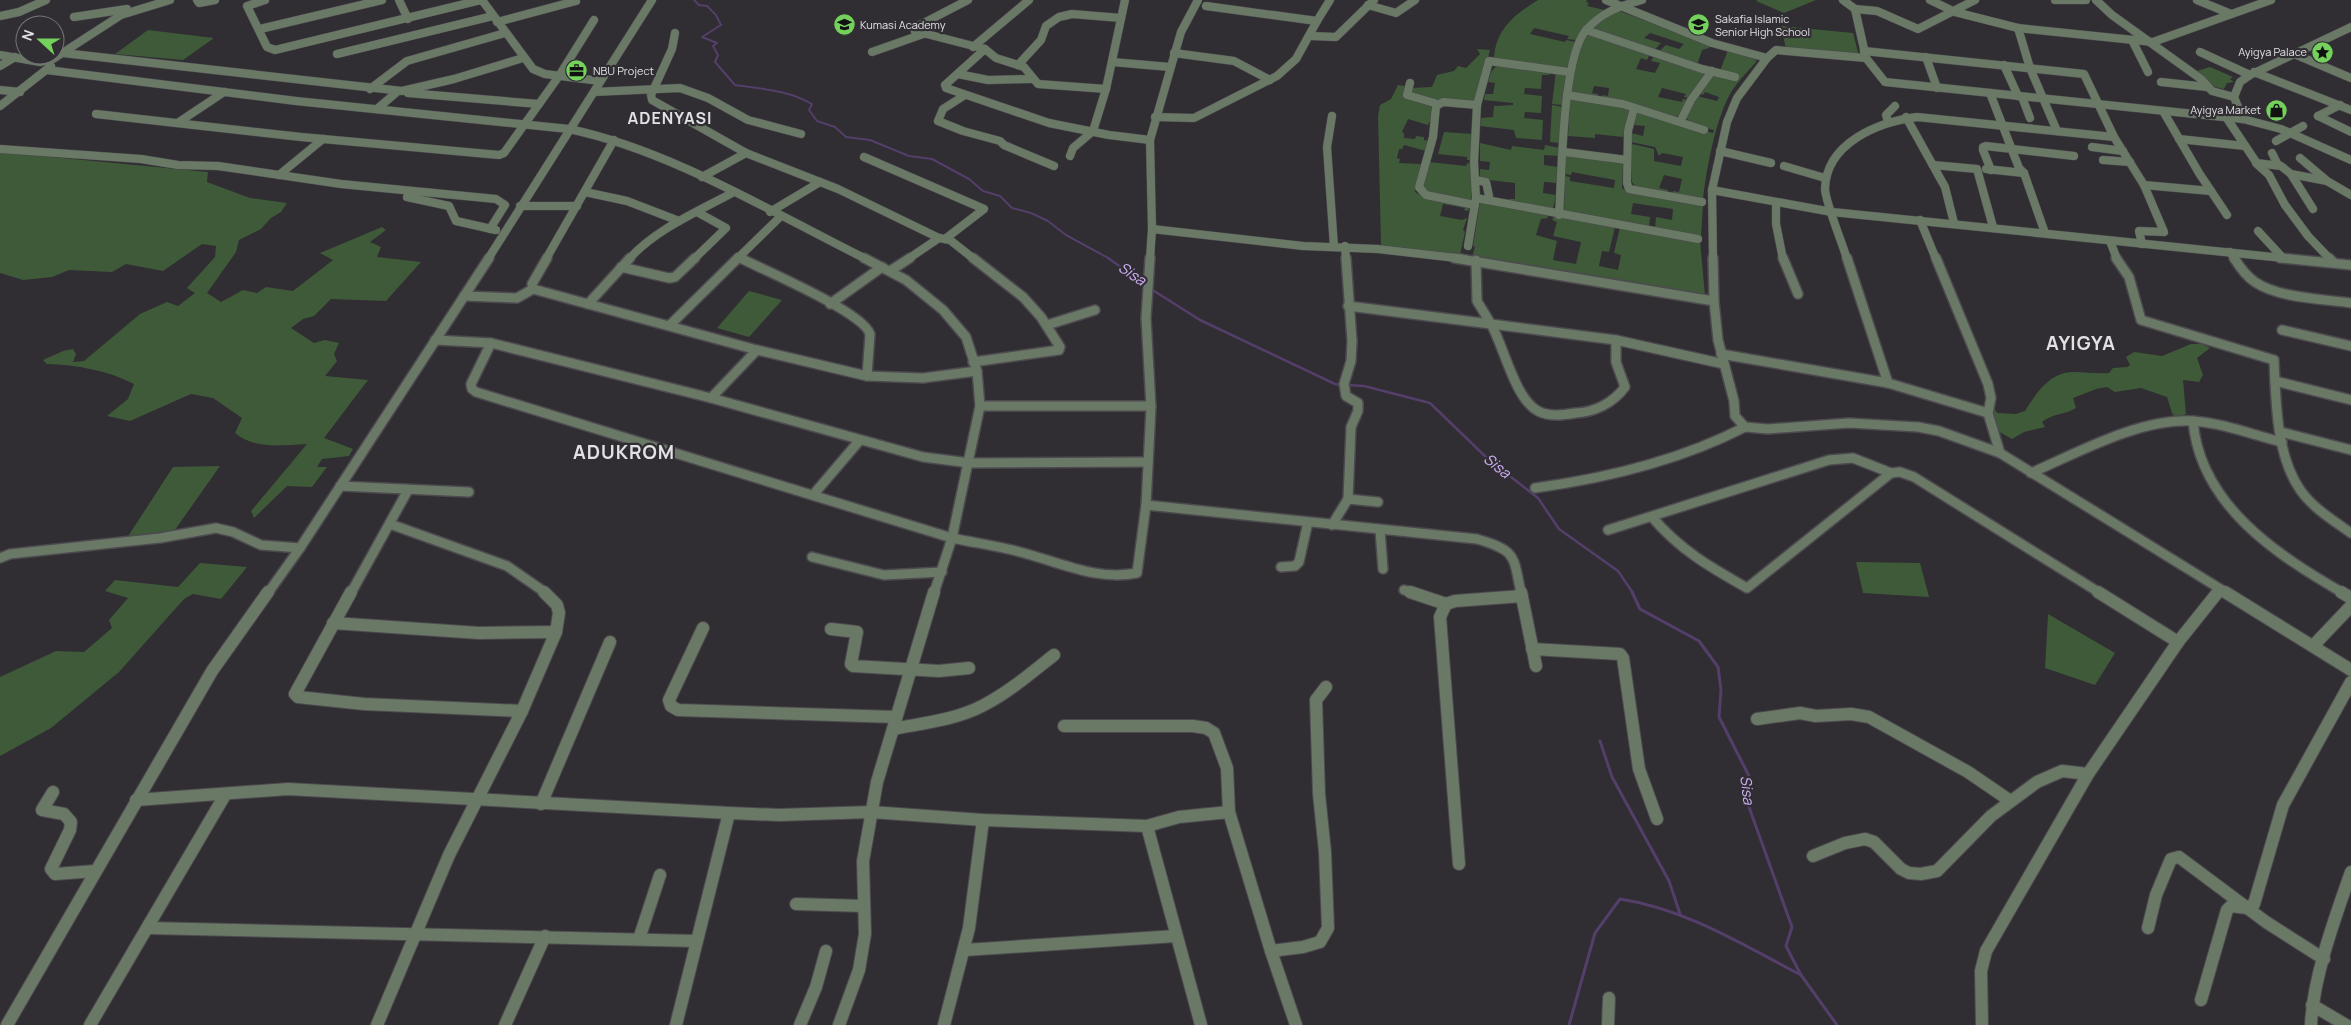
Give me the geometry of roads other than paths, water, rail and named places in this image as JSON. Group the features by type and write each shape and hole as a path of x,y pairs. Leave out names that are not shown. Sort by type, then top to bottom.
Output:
{"street":[{"path":"0,16 15,14 46,0"},
{"path":"120,0 124,10"},
{"path":"74,17 124,10 170,0"},
{"path":"197,0 199,3 215,0"},
{"path":"266,0 247,6 260,29 267,47 275,50 481,0 523,58 539,72 600,81"},
{"path":"260,29 382,0"},
{"path":"399,0 408,19"},
{"path":"7,1025 212,671 300,548 464,296 652,0"},
{"path":"968,0 916,27 915,31 985,50 996,58 1024,67 1038,84 1106,89"},
{"path":"973,47 1029,0"},
{"path":"1070,156 1074,148 1093,132 1106,89 1125,0"},
{"path":"1155,116 1194,118 1286,71 1311,36 1330,0"},
{"path":"1311,36 1336,36 1371,3 1396,13 1415,0"},
{"path":"1606,0 1712,43 1767,58"},
{"path":"1559,215 1566,95 1569,72 1578,42 1586,30 1610,9 1642,0"},
{"path":"1843,0 1855,9 1877,11 1918,29 1955,12 1975,0"},
{"path":"1930,0 1955,12 2018,28 2153,42 2271,0"},
{"path":"2055,0 2086,0"},
{"path":"2096,0 2112,14 2153,42 2201,79 2207,87"},
{"path":"2197,0 2231,14"},
{"path":"337,54 576,1"},
{"path":"492,343 471,384 472,389 476,392 952,538 1019,552 1091,572 1128,576 1137,573 1146,505 1151,406 1146,291 1152,229 1150,140 1155,116 1174,53 1181,32 1197,2 1317,22"},
{"path":"65,52 109,22 145,6"},
{"path":"1855,9 1865,55 1885,82 2243,119 2290,133 2351,160"},
{"path":"1018,65 1040,40 1046,26 1059,17 1072,14 1121,18"},
{"path":"96,114 493,156 504,153 525,125 559,76 594,20"},
{"path":"2243,119 2234,98 2240,82 2292,54 2351,27"},
{"path":"2018,28 2030,68 2045,99 2057,131"},
{"path":"2066,34 2066,29 2117,33"},
{"path":"1586,30 1735,77"},
{"path":"370,89 403,62 504,33"},
{"path":"464,296 517,298 533,289 757,350 867,376 923,378 1059,350 1060,347 1047,325 1023,297 950,240 942,239 820,182 746,153 652,100 653,89 672,49 675,33"},
{"path":"872,52 923,34"},
{"path":"2132,40 2148,72"},
{"path":"1745,427 1735,416 1734,401 1721,354 1714,301 1712,190 1720,151 1737,98 1774,51 1779,49 1926,58 2084,74 2114,137 2144,185 2164,232 2139,231 2142,244"},
{"path":"985,50 945,85 946,88 1060,127 1116,137 1150,140"},
{"path":"1467,251 1475,201 1477,105 1492,52"},
{"path":"2200,52 2252,74 2277,79 2351,110"},
{"path":"65,53 415,94 539,104"},
{"path":"1174,53 1234,61 1270,80"},
{"path":"2292,54 2351,78"},
{"path":"0,55 15,58"},
{"path":"0,66 15,58"},
{"path":"377,109 400,91 454,79 523,58"},
{"path":"1926,58 1937,88"},
{"path":"1489,61 1569,72"},
{"path":"1112,62 1170,66"},
{"path":"0,106 52,65"},
{"path":"2004,66 2030,118"},
{"path":"47,70 224,92 569,130 614,140 702,177 906,280 943,310 966,337 975,366 980,406 970,463 952,538 894,723 871,812 863,861 865,934 859,970 839,1025"},
{"path":"1680,122 1692,100 1712,71"},
{"path":"958,74 988,80 1032,79"},
{"path":"2161,82 2207,87 2234,98"},
{"path":"1410,83 1407,95 1438,104 1443,102 1477,105"},
{"path":"594,92 680,88 708,98 748,120 801,134"},
{"path":"0,90 20,92"},
{"path":"179,122 224,92"},
{"path":"1990,94 2019,168 2024,173 2045,233"},
{"path":"965,95 941,110 937,118 938,120 963,131 1000,141 1004,145 1054,166"},
{"path":"1566,95 1634,108 1704,130"},
{"path":"1438,104 1432,147 1420,190 1426,195 1475,201 1487,200 1559,215 1698,239"},
{"path":"2340,105 2318,116 2351,132"},
{"path":"1888,122 1886,115 1894,106"},
{"path":"1634,108 1629,125 1627,160 1627,183 1629,189 1702,202"},
{"path":"2163,111 2227,215"},
{"path":"1332,116 1327,147 1334,247"},
{"path":"1888,383 1825,191 1826,178 1835,160 1852,140 1888,122 1906,117 1926,116 2114,137"},
{"path":"1906,117 1945,187 1954,224"},
{"path":"2226,117 2256,163 2269,175 2285,204 2308,236 2333,262"},
{"path":"2276,141 2303,126"},
{"path":"279,175 323,139"},
{"path":"2180,139 2245,146"},
{"path":"533,289 532,284 614,140"},
{"path":"1991,170 1983,147 2074,156"},
{"path":"2092,147 2123,151"},
{"path":"0,149 141,159 178,165 218,166 341,184 496,199 505,204 490,229"},
{"path":"1720,151 1771,163"},
{"path":"1564,152 1627,160"},
{"path":"702,177 746,153"},
{"path":"2272,154 2278,165"},
{"path":"830,304 886,269 942,239 984,209 864,157"},
{"path":"2300,158 2351,195"},
{"path":"2103,160 2130,162"},
{"path":"2256,163 2278,165 2285,168 2313,209"},
{"path":"1933,165 2024,173"},
{"path":"1784,166 1826,178"},
{"path":"1977,168 1992,227"},
{"path":"2290,174 2328,180"},
{"path":"1475,180 1486,182 1489,196 1487,200"},
{"path":"670,325 738,256 775,214 820,182"},
{"path":"2144,185 2211,191"},
{"path":"1712,190 1832,212 2351,265"},
{"path":"585,192 627,202 679,221"},
{"path":"588,304 636,250 679,221 732,193"},
{"path":"408,197 449,206 456,221 505,232"},
{"path":"1776,202 1775,224 1790,280 1798,294"},
{"path":"520,206 577,206"},
{"path":"621,267 669,278 675,277 726,228 697,212"},
{"path":"1920,220 1988,384 1991,398 1988,413 2000,453"},
{"path":"1152,229 1279,244 1467,251 1476,260 1714,301"},
{"path":"2258,231 2282,257"},
{"path":"2110,241 2116,258 2129,277 2141,320 2274,360 2282,437 2294,479 2301,490 2351,533"},
{"path":"1332,525 1348,500 1351,427 1358,412 1358,403 1346,396 1344,384 1353,358 1345,246"},
{"path":"2230,252 2241,269 2257,284 2351,303"},
{"path":"738,256 850,315 869,330 871,337 867,376"},
{"path":"1476,260 1477,301 1491,324 1504,352 1514,381 1528,406 1548,415 1570,415 1592,411 1617,399 1625,387 1616,362 1616,340"},
{"path":"1348,306 1616,340 1724,364"},
{"path":"1047,325 1095,310"},
{"path":"2282,330 2351,346"},
{"path":"435,340 492,343 711,398 923,458 970,463 1148,462"},
{"path":"711,398 757,350"},
{"path":"1721,354 1888,383 1988,413"},
{"path":"2275,381 2351,400"},
{"path":"980,406 1151,406"},
{"path":"2193,421 2192,433 2197,450 2211,479 2232,510 2291,562 2351,598"},
{"path":"2031,473 2131,431 2193,421 2351,450"},
{"path":"1534,488 1569,484 1616,474 1716,444 1745,427 1768,429 1849,423 1918,427 1939,431 2000,453 2351,670"},
{"path":"813,495 860,440"},
{"path":"1608,530 1842,458 1864,461 1891,473 1900,472 1914,477 2178,642"},
{"path":"1652,517 1670,538 1696,559 1746,588 1752,586 1811,534 1891,473"},
{"path":"340,486 469,492"},
{"path":"408,490 295,694 298,697 364,704 522,711"},
{"path":"1348,500 1378,502"},
{"path":"1146,505 1477,539 1501,546 1513,556 1536,666"},
{"path":"1281,567 1295,566 1299,562 1308,522"},
{"path":"376,1025 414,934 476,799 522,711 556,632 559,613 557,605 551,597 508,566 390,524"},
{"path":"0,558 10,554 160,538 209,529 233,532 261,545 300,548"},
{"path":"1380,530 1383,569"},
{"path":"812,557 884,575 942,572"},
{"path":"1982,1025 1981,971 1986,951 2088,774 2178,642 2220,589"},
{"path":"1404,590 1446,604 1469,598 1522,596"},
{"path":"1446,604 1440,617 1459,864"},
{"path":"2313,646 2351,606"},
{"path":"333,623 479,633 556,632"},
{"path":"702,628 669,700 671,706 678,710 704,713 925,724 973,710 1017,683 1054,655"},
{"path":"831,629 856,632 851,664 853,666 939,671 968,668"},
{"path":"541,804 610,642"},
{"path":"1532,649 1620,654 1623,658 1640,769 1657,819"},
{"path":"2201,1000 2227,910 2232,906 2247,908 2254,904 2263,881 2283,805 2351,682"},
{"path":"1271,951 1282,951 1320,942 1325,937 1328,928 1325,852 1319,794 1316,700 1326,687"},
{"path":"1757,719 1800,713 1816,716 1851,714 1869,717 1968,772 2009,800"},
{"path":"1064,726 1206,728 1214,733 1226,768 1229,812 1271,951 1296,1025"},
{"path":"1813,856 1858,839 1867,840 1875,843 1898,867 1910,874 1923,876 1938,871 2009,800 2055,772 2070,770 2088,774"},
{"path":"136,800 288,789 729,813 779,815 871,812 983,820 1147,826 1179,817 1229,812"},
{"path":"53,792 42,810 64,814 71,822 70,830 51,869 55,874 95,871"},
{"path":"90,1025 225,795"},
{"path":"676,1025 729,813"},
{"path":"944,1025 965,950 983,820"},
{"path":"1147,826 1201,1025"},
{"path":"2148,928 2156,895 2171,859 2174,857 2185,860 2247,908 2324,959"},
{"path":"2311,1025 2312,1005 2324,959 2337,911 2351,872"},
{"path":"639,939 660,875"},
{"path":"796,904 840,907 864,906"},
{"path":"148,928 696,940"},
{"path":"505,1025 545,936"},
{"path":"965,950 1176,936"},
{"path":"800,1025 816,987 826,951"},
{"path":"1608,1025 1609,998"},
{"path":"2312,1005 2346,1025"}],"waterway":[{"path":"694,0 699,5 707,6 716,15 721,25 702,37 717,43 713,46 718,55 715,62 735,85 775,91 803,99 812,104 809,110 817,121 835,127 846,137 870,140 909,156 932,159 969,179 983,191 1000,196 1012,208 1031,213 1048,221 1066,235 1110,259"},
{"name":"Sisa","path":"1108,258 1145,284"},
{"name":"Sisa","path":"1151,289 1200,320 1335,384 1342,385"},
{"name":"Sisa","path":"1348,385 1364,386 1430,403 1488,459 1538,498 1559,529 1618,571 1633,593"},
{"name":"Sisa","path":"1632,592 1640,609 1699,641 1718,667 1721,690 1719,717 1749,776 1749,807 1792,927 1786,946 1801,975"},
{"path":"1600,741 1612,777 1669,881 1680,914"},
{"path":"1569,1025 1595,933 1620,899 1668,911 1691,920 1736,940 1801,975"},
{"name":"Sisa","path":"1801,975 1837,1025"}],"place":[{"name":"Kumasi Academy","path":"844,25"},
{"name":"Sakafia Islamic Senior High School","path":"1699,25"},
{"name":"Ayigya Palace","path":"2323,52"},
{"name":"NBU Project","path":"577,71"},
{"name":"Ayigya Market","path":"2277,110"}],"district":[{"name":"ADENYASI","path":"670,118"},
{"name":"AYIGYA","path":"2081,343"},
{"name":"ADUKROM","path":"624,452"}]}
